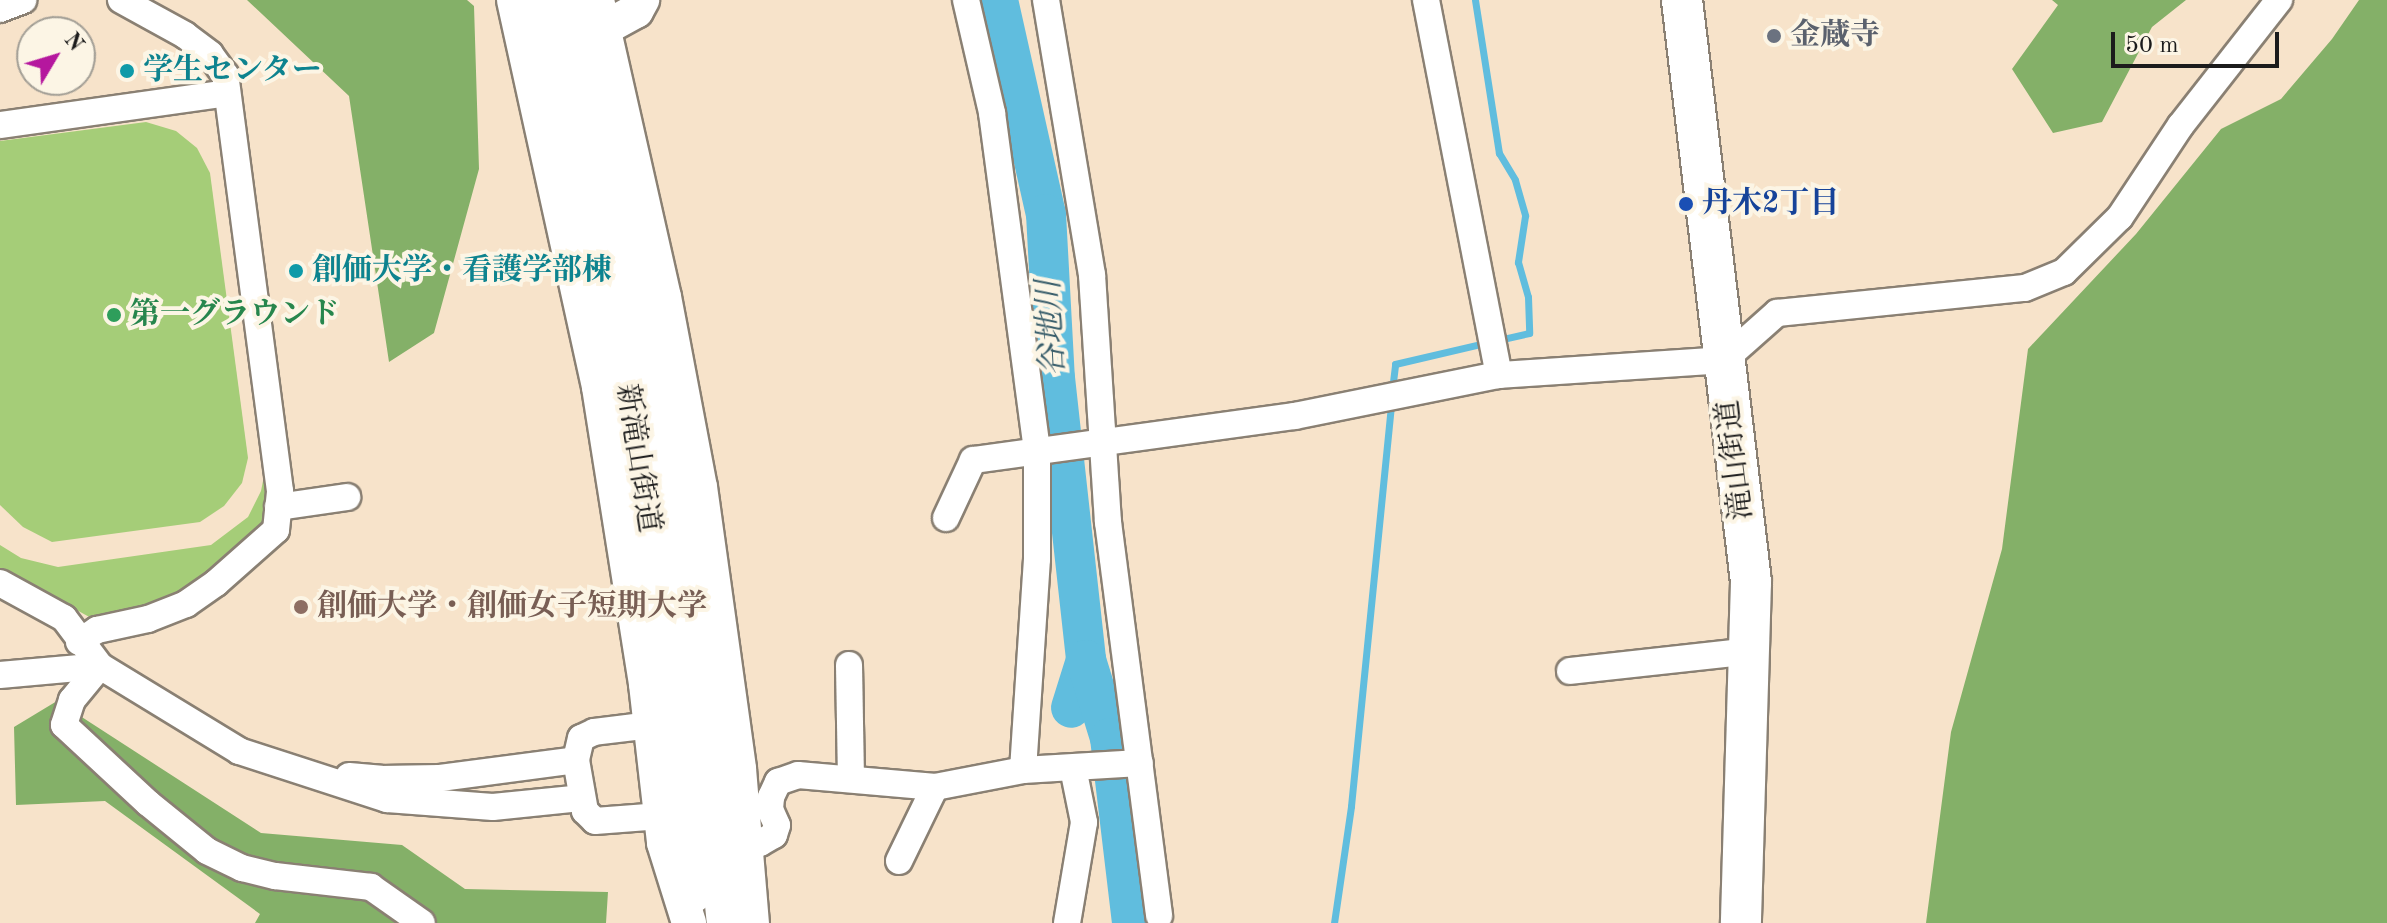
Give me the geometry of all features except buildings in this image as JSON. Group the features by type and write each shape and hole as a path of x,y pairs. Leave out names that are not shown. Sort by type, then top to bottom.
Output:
{"highway":[{"name":"滝山街道","path":"1682,0 1751,582 1741,923"}],"main road":[{"path":"514,0 599,387 651,725 664,843 692,923"},
{"name":"新滝山街道","path":"540,0 586,191 626,389 666,640 692,867 692,923"},
{"name":"新滝山街道","path":"571,0 636,285 675,502 693,619 724,923"},
{"path":"642,0 636,11 600,14 684,393 739,769 752,923"}],"street":[{"path":"0,9 23,0"},
{"path":"79,642 97,630 148,619 186,604 216,583 276,530 280,491 225,75 210,54 159,18 121,0"},
{"path":"966,0 992,113 1040,450 1037,559 1023,770"},
{"path":"1046,0 1092,275 1095,444 1159,916"},
{"path":"1426,0 1499,375"},
{"path":"946,518 973,460 1295,416 1499,375 1724,360 1777,313 2025,288 2064,272 2120,217 2181,125 2279,0"},
{"path":"0,125 227,93"},
{"path":"278,507 347,497"},
{"path":"0,583 64,618 100,666 239,751 387,799 493,807 581,798"},
{"path":"1570,671 1750,651"},
{"path":"849,665 851,779"},
{"path":"0,675 100,666"},
{"path":"100,666 72,700 64,725 148,803 207,851 242,868 275,876 371,887 422,923"},
{"path":"651,725 594,732 581,738 576,760 585,811 595,821 661,816"},
{"path":"286,768 381,779 440,778 576,760"},
{"path":"744,842 760,843 774,835 777,825 770,809 771,797 778,782 798,775 935,787 1023,770 1136,763"},
{"path":"1067,923 1084,822 1080,768"},
{"path":"899,861 935,787"}],"green space":[{"path":"247,0 467,0 474,6 479,169 434,333 389,362 349,96"},
{"path":"2052,0 2186,0 2152,27 2102,122 2053,133 2012,69 2058,5"},
{"path":"2359,0 2387,0 2387,923 1926,923 1951,732 2002,549 2028,349 2136,234 2221,129 2281,99 2332,39"},
{"name":"第一グラウンド","path":"146,122 176,131 197,148 210,173 248,458 242,483 224,506 200,522 52,542 23,527 0,505 0,141"},
{"path":"265,471 273,471 265,521 248,542 173,601 93,619 0,568 0,545 21,558 58,567 211,545 248,517 261,491"},
{"path":"57,701 261,833 402,845 465,889 608,892 606,923 255,923 260,914 105,801 16,805 14,727"}],"waterway":[{"name":"谷地川","path":"998,0 1046,214 1055,378 1086,660 1071,708"},
{"path":"1475,0 1499,153 1515,180 1525,216 1518,262 1528,297 1529,333 1498,340"},
{"path":"1392,390 1395,364 1476,345"},
{"path":"1334,923 1351,806 1391,406"},
{"name":"谷地川","path":"1086,660 1110,738 1132,923"}],"place":[{"name":"金蔵寺","path":"1774,36"},
{"name":"学生センター","path":"127,71"},
{"name":"丹木2丁目","path":"1686,204"},
{"name":"創価大学・看護学部棟","path":"296,271"},
{"name":"第一グラウンド","path":"114,315"},
{"name":"創価大学・創価女子短期大学","path":"301,607"}]}
